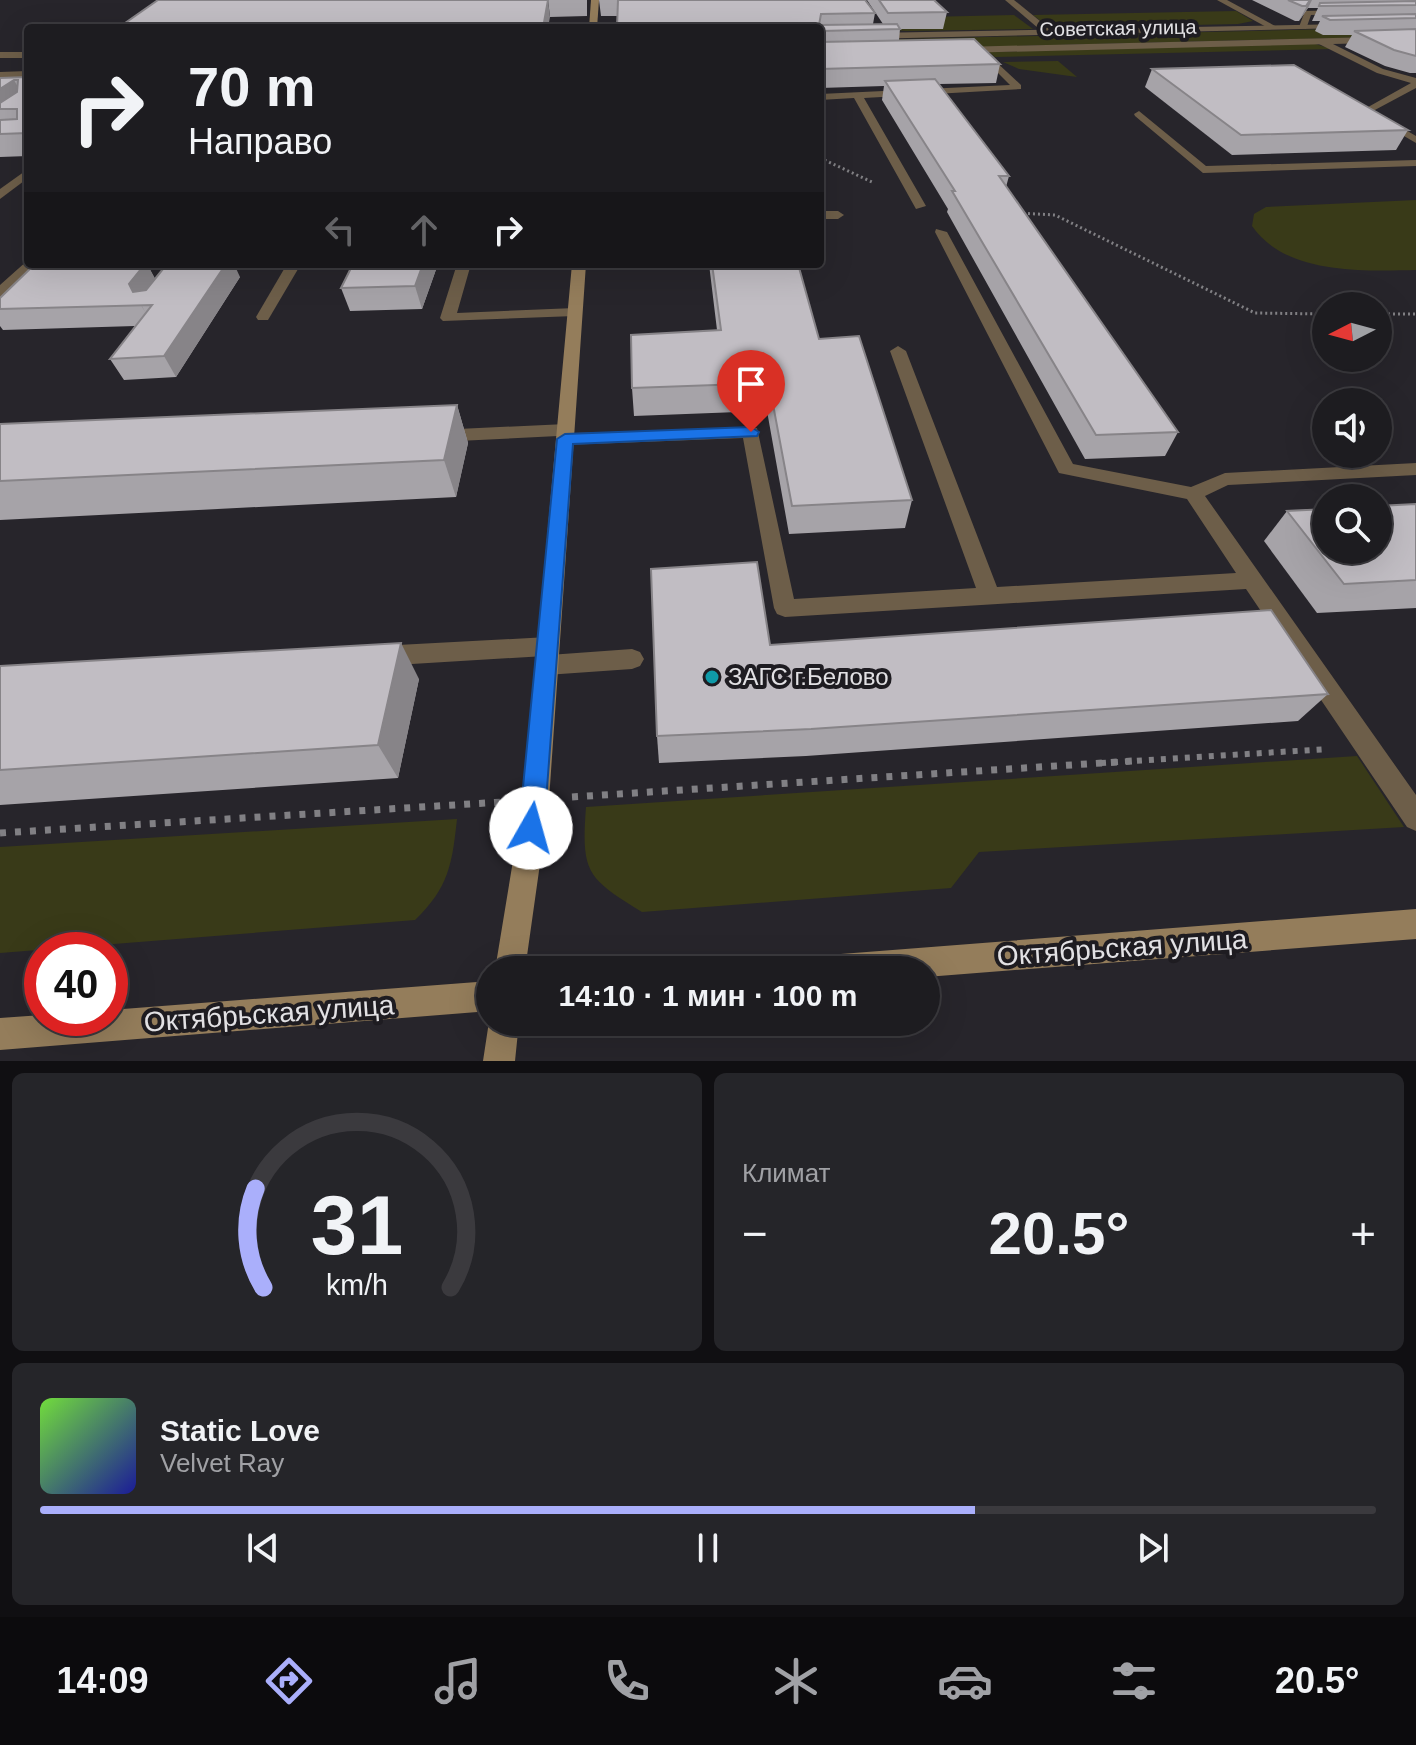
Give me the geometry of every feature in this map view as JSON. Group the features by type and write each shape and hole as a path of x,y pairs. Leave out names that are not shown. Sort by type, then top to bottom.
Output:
{"street":[{"path":"1009,0 1048,32"},
{"path":"1221,0 1273,27"},
{"path":"593,24 595,2"},
{"path":"581,3 611,3"},
{"path":"1303,27 1308,13 1355,12"},
{"path":"877,24 885,36"},
{"name":"Советская улица","path":"824,37 885,36 899,40 1048,32 1359,26"},
{"name":"Советская улица","path":"951,50 1416,39"},
{"path":"1320,41 1380,71 1416,83"},
{"path":"824,97 1018,87 979,49"},
{"path":"0,55 24,55"},
{"path":"0,75 24,74"},
{"path":"1416,83 1366,111 1416,140"},
{"path":"858,96 920,206"},
{"path":"1139,114 1203,170 1416,163"},
{"path":"0,195 24,175"},
{"path":"824,215 838,215"},
{"path":"941,232 1066,469 1193,494 1225,479 1416,469"},
{"path":"0,293 25,268"},
{"path":"263,317 292,268"},
{"path":"463,268 448,318 575,312"},
{"path":"512,956 536,800 579,268"},
{"path":"898,351 990,597"},
{"path":"425,437 751,432 785,608 1252,580"},
{"path":"1193,494 1416,818"},
{"path":"360,657 632,659"},
{"name":"Октябрьская улица","path":"940,961 1416,924"},
{"name":"Октябрьская улица","path":"0,1034 476,997"},
{"path":"499,1061 502,1036"}],"path":[{"path":"824,160 872,182"},
{"path":"1013,212 1055,215 1255,313 1312,314"},
{"path":"1392,314 1416,314"},
{"path":"0,833 1367,746"}],"shaded area":[{"path":"1236,11 1253,21 1238,24 1050,28 1033,15"},
{"path":"1014,15 1033,29 906,31 894,30 880,18"},
{"path":"1416,27 1416,36 824,51 824,41"},
{"path":"1312,43 1332,49 995,57 989,52"},
{"path":"1058,61 1077,77 1019,69 1003,62"},
{"path":"1416,200 1416,270 1350,269 1305,262 1267,242 1252,226 1254,214 1266,207"},
{"path":"1357,756 1404,827 979,852 951,888 642,912 599,881 587,860 585,846 586,807"},
{"path":"457,819 447,874 435,897 415,920 128,943 128,932 24,932 24,951 0,953 0,847"}],"building":[{"path":"158,0 548,0 544,24 124,24"},
{"path":"618,0 865,0 875,13 821,14 819,24 617,24"},
{"path":"879,0 934,0 947,12 888,13"},
{"path":"1288,0 1310,0 1302,6"},
{"path":"1416,1 1416,5 1319,6 1320,3"},
{"path":"1416,14 1416,18 1330,20 1322,16"},
{"path":"897,24 900,29 824,31 824,25"},
{"path":"1416,29 1416,56 1394,50 1354,31"},
{"path":"974,39 1000,64 824,69 824,42"},
{"path":"1294,65 1408,130 1241,135 1152,69"},
{"path":"24,77 24,133 0,134 0,120 17,119 17,109 0,109 0,103 17,92 18,80 0,89 0,78"},
{"path":"935,79 1009,176 999,176 1178,432 1096,435 952,191 955,191 885,81"},
{"path":"31,268 142,268 129,284 133,292 146,290 164,268 223,268 164,356 110,359 152,305 0,309 0,298"},
{"path":"351,268 422,268 415,286 341,288"},
{"path":"713,268 799,268 819,339 859,336 912,500 792,506 769,383 632,388 631,335 721,330"},
{"path":"457,405 444,460 0,481 0,424"},
{"path":"1416,504 1416,580 1344,584 1328,564 1392,564 1392,505"},
{"path":"1312,510 1312,543 1287,511"},
{"path":"757,562 770,645 1271,610 1328,694 811,729 657,736 651,569"},
{"path":"401,643 378,745 0,770 0,666"}],"place":[{"name":"ЗАГС г.Белово","path":"712,677"}],"route":[{"path":"531,828 536,800 565,439 751,432"}]}
